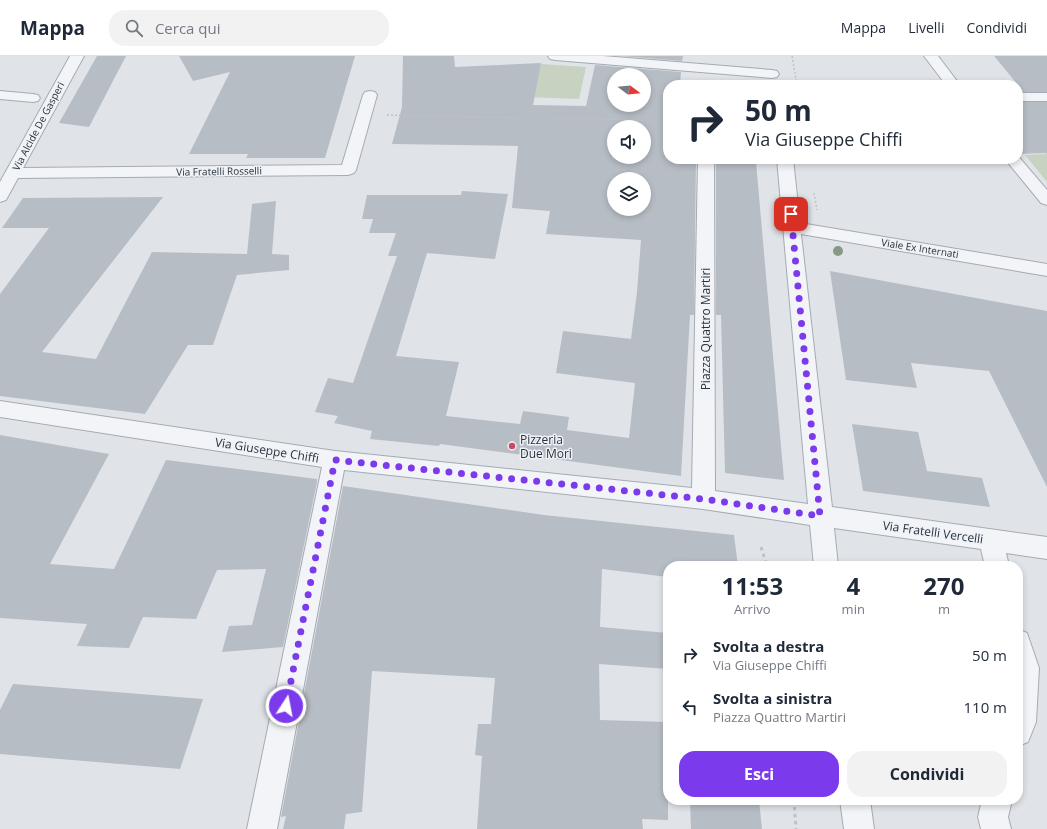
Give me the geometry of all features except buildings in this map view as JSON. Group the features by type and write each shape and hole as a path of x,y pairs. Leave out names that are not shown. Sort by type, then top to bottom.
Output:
{"street":[{"name":"Via Alcide De Gasperi","path":"0,197 51,100 77,56"},
{"path":"556,56 772,74"},
{"path":"931,56 949,80"},
{"path":"707,69 707,80"},
{"path":"0,95 33,98"},
{"name":"Via Fratelli Rosselli","path":"13,173 348,170 370,95"},
{"path":"1023,97 1047,97"},
{"name":"Piazza Quattro Martiri","path":"703,499 706,164"},
{"path":"786,164 825,561"},
{"path":"1017,164 1047,200"},
{"name":"Viale Ex Internati","path":"792,227 1047,270"},
{"name":"Via Giuseppe Chiffi","path":"0,409 335,460 703,499 820,516"},
{"path":"262,829 335,460"},
{"name":"Via Fratelli Vercelli","path":"820,516 1047,548"},
{"path":"991,541 996,561"},
{"path":"1023,661 1025,668 1023,704"},
{"path":"856,805 859,829"},
{"path":"996,805 994,817 996,829"}],"path":[{"path":"792,56 796,80"},
{"path":"364,115 521,118"},
{"path":"553,118 643,120"},
{"path":"814,188 820,232"},
{"path":"761,547 765,561"},
{"path":"794,805 796,829"}],"green space":[{"path":"541,64 586,67 579,99 526,97"},
{"path":"1045,150 1047,150 1047,182 1025,155 1046,154"}],"place":[{"name":"Pizzeria Due Mori","path":"512,446"}],"route":[{"path":"286,706 335,460 703,499 820,516 791,214"}]}
